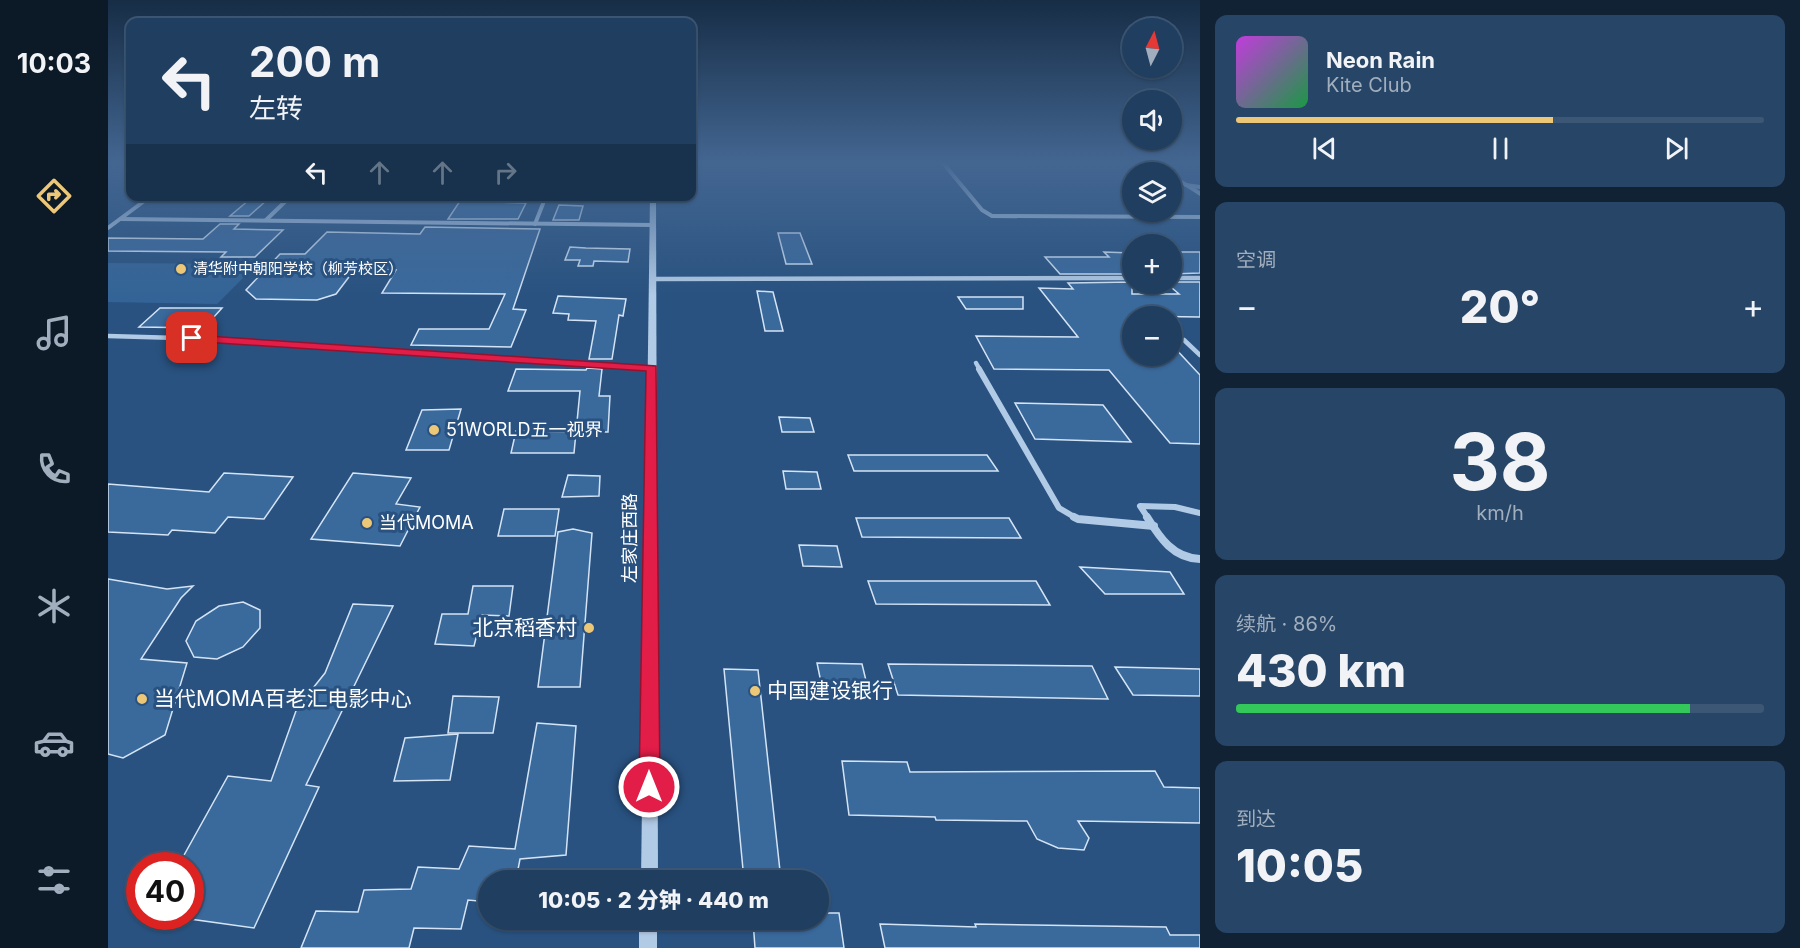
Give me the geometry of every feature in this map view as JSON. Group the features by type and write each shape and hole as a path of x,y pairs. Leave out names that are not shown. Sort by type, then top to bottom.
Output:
{"street":[{"path":"108,228 136,207"},
{"path":"266,221 280,207"},
{"path":"535,224 542,207"},
{"name":"左家庄西路","path":"649,870 653,207"},
{"path":"980,207 992,216 1200,217"},
{"path":"121,219 653,225"},
{"path":"654,279 1122,278"},
{"path":"1182,278 1200,278"},
{"path":"108,336 213,339 652,368"},
{"path":"1184,340 1200,355"},
{"path":"976,363 1059,508 1077,519 1154,526"},
{"path":"1200,513 1175,507 1140,506 1167,546 1189,560 1200,559"},
{"path":"648,930 648,948"}],"shaded area":[{"path":"108,263 257,264 217,304 108,302"}],"building":[{"path":"240,207 259,207 249,216 230,216"},
{"path":"456,207 524,207 518,219 448,219"},
{"path":"558,207 583,207 579,220 553,220"},
{"path":"220,224 239,224 234,229 283,230 255,257 221,257 226,252 108,251 108,238 203,239"},
{"path":"425,227 540,229 513,309 526,310 511,347 411,345 419,329 489,329 505,294 382,293 396,270 355,269 336,294 317,300 256,299 246,290 280,254 305,254 327,232 420,234"},
{"path":"778,233 800,233 812,264 786,264"},
{"path":"570,247 630,249 628,262 594,261 593,266 578,266 580,260 565,260"},
{"path":"1104,252 1122,253 1122,274 1060,274 1045,257 1109,257"},
{"path":"1182,252 1200,252 1200,273 1182,274"},
{"path":"1122,282 1122,294 1182,294 1182,282 1200,282 1200,317 1182,317 1182,306 1122,306 1122,366 1182,366 1182,356 1200,375 1200,444 1170,443 1109,370 994,369 976,336 1078,337 1039,288 1073,289 1068,283"},
{"path":"757,291 773,292 783,331 765,331"},
{"path":"558,296 626,299 623,316 619,315 612,359 589,359 596,321 568,320 569,314 553,313"},
{"path":"958,297 1023,297 1023,309 966,309"},
{"path":"160,308 222,308 204,328 139,327"},
{"path":"587,368 602,369 599,396 610,396 608,432 576,432 580,391 508,391 516,369 586,370"},
{"path":"1015,403 1103,405 1131,442 1035,439"},
{"name":"51WORLD五一视界","path":"461,409 449,450 406,450 422,410"},
{"path":"779,417 810,418 814,432 782,432"},
{"path":"516,431 576,432 574,453 511,453"},
{"path":"848,455 987,455 998,471 854,471"},
{"path":"783,471 817,472 821,489 786,489"},
{"path":"224,473 293,477 264,519 228,517 215,533 172,530 168,535 108,532 108,484 209,492"},
{"name":"当代MOMA","path":"353,473 411,478 396,504 420,507 400,546 311,539"},
{"path":"568,475 600,476 599,496 562,497"},
{"path":"504,509 559,509 555,536 498,536"},
{"path":"856,518 1009,518 1021,538 862,537"},
{"path":"573,529 592,533 580,687 538,687 558,532"},
{"path":"799,545 837,546 842,567 803,566"},
{"path":"1080,567 1170,572 1184,594 1105,594"},
{"name":"当代MOMA百老汇电影中心","path":"108,579 167,589 193,586 181,598 141,659 187,663 165,735 123,758 108,754"},
{"path":"868,581 1036,581 1050,605 876,604"},
{"path":"473,586 513,586 509,616 482,615 474,646 435,644 442,614 468,614"},
{"path":"243,602 260,610 260,628 243,647 217,659 194,657 186,641 196,621 219,606"},
{"path":"353,604 393,606 306,785 319,787 254,928 204,921 204,852 186,852 228,776 271,781 297,708 325,673"},
{"path":"817,663 862,664 869,693 823,692"},
{"path":"888,664 1092,666 1108,699 898,695"},
{"path":"1115,667 1200,669 1200,696 1133,695"},
{"path":"724,669 758,670 780,870 743,870"},
{"path":"453,696 499,697 493,733 448,733"},
{"path":"537,723 576,726 566,855 520,859 518,870 478,870 478,901 468,900 461,929 414,928 409,948 301,948 316,911 358,912 364,890 411,889 418,867 459,869 469,846 515,849"},
{"path":"458,734 450,780 394,781 405,738"},
{"path":"842,761 907,762 910,772 1155,771 1164,787 1200,788 1200,823 1078,821 1089,838 1084,850 1058,848 1037,839 1027,821 936,820 935,817 849,815"},
{"path":"829,913 839,913 844,948 755,948 754,930 829,930"},
{"path":"880,924 976,927 975,924 1166,927 1170,935 1200,935 1200,948 885,948"}],"place":[{"name":"清华附中朝阳学校（柳芳校区）","path":"181,269"},
{"name":"51WORLD五一视界","path":"434,430"},
{"name":"当代MOMA","path":"367,523"},
{"name":"北京稻香村","path":"589,628"},
{"name":"中国建设银行","path":"755,691"},
{"name":"当代MOMA百老汇电影中心","path":"142,699"}],"route":[{"path":"192,338 652,368 649,787"}]}
